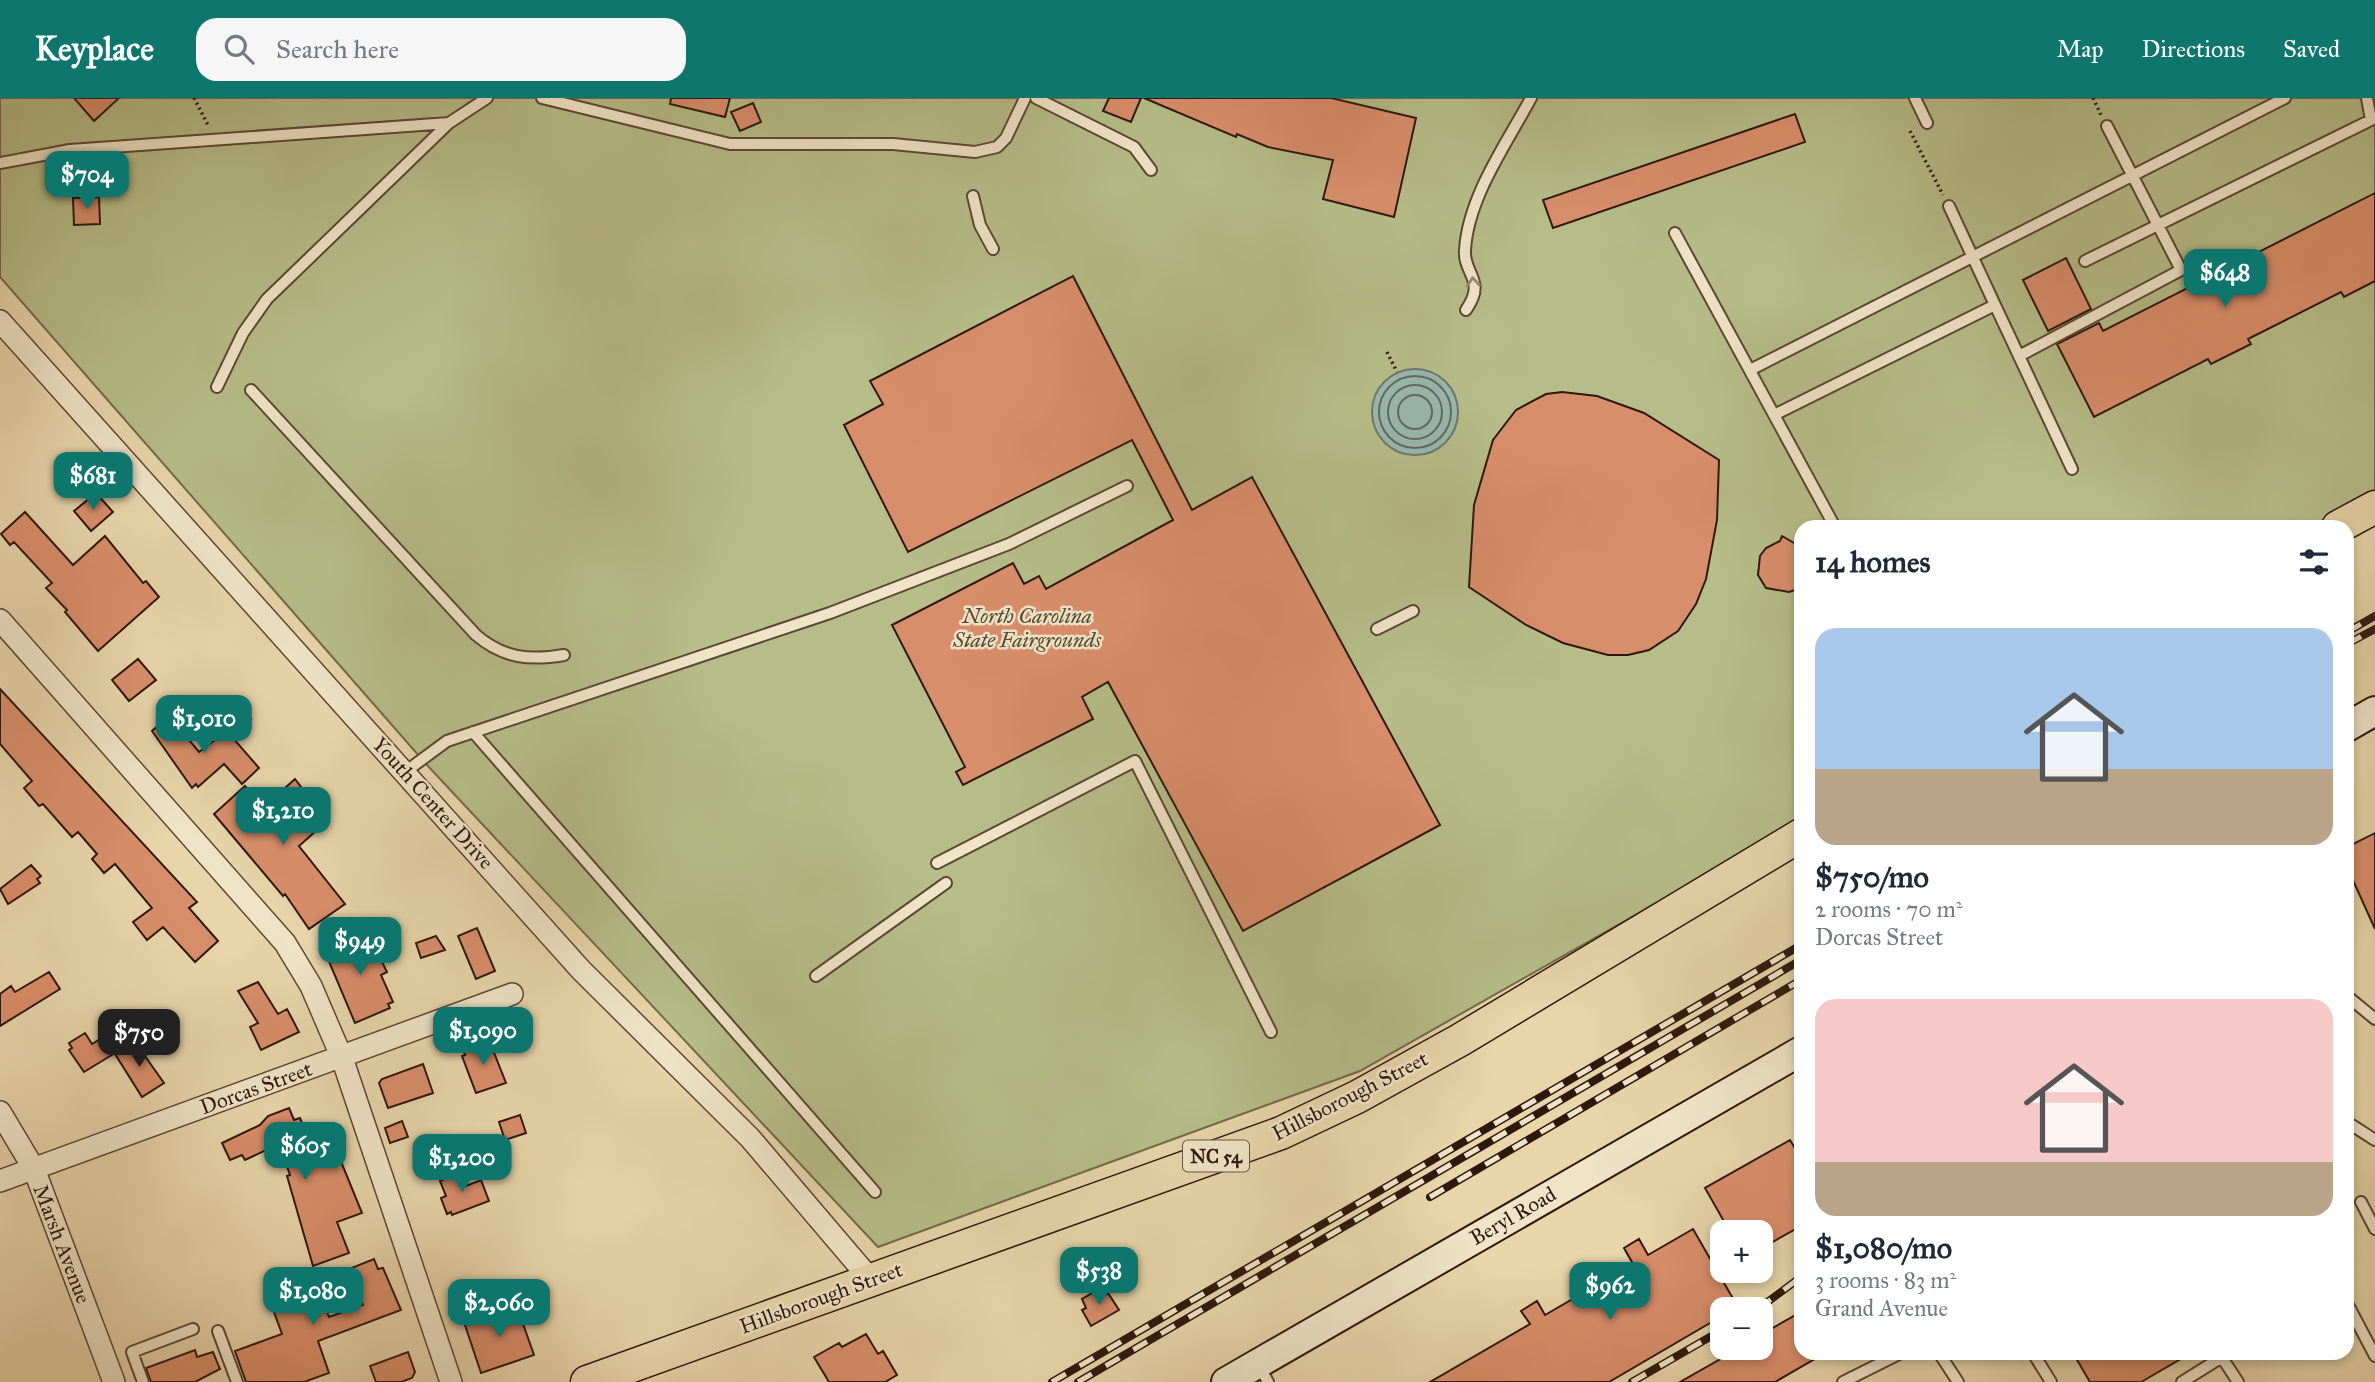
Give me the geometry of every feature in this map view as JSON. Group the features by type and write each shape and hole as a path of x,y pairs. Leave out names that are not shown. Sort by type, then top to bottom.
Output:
{"main road":[{"path":"2352,520 2375,508"},
{"name":"Hillsborough Street","path":"587,1382 1251,1144 1357,1097 1460,1040 1794,839"}],"street":[{"name":"Youth Center Drive","path":"0,321 581,970 750,1138 871,1280"},
{"path":"0,620 285,943 311,986 342,1058 452,1382"},
{"path":"2354,723 2375,711"},
{"name":"Dorcas Street","path":"0,1181 512,994"},
{"name":"Beryl Road","path":"1226,1382 1263,1373 1794,1055"},
{"name":"Marsh Avenue","path":"0,1112 34,1169 114,1382"}],"lane":[{"path":"217,387 243,333 267,299 449,123 487,98"},
{"path":"542,98 730,144 893,144 975,152 997,146 1006,138 1025,98"},
{"path":"1036,98 1134,147 1151,170"},
{"path":"1466,310 1472,302 1475,280 1464,253 1480,197 1531,98"},
{"path":"1915,98 1927,123"},
{"path":"1750,370 2285,98"},
{"path":"2085,261 2157,223 2371,120 2367,98"},
{"path":"0,163 70,150 449,123"},
{"path":"2019,356 2181,270 2107,126"},
{"path":"973,196 980,225 993,249"},
{"path":"1949,206 2072,469"},
{"path":"1675,233 1831,520"},
{"path":"1774,415 1995,305"},
{"path":"251,390 476,635 495,651 545,659 564,656"},
{"path":"405,772 447,741 830,613 1009,544 1127,486"},
{"path":"1377,629 1413,611"},
{"path":"473,732 875,1192"},
{"path":"937,863 1135,761 1271,1032"},
{"path":"816,976 946,883"},
{"path":"2354,1002 2375,1020"},
{"path":"2354,1126 2375,1140"},
{"path":"2361,1202 2375,1229"},
{"path":"2354,1316 2375,1356"},
{"path":"107,1362 193,1329"},
{"path":"218,1331 237,1382"},
{"path":"132,1352 144,1382"},
{"path":"1843,1382 1888,1360"},
{"path":"1944,1360 1958,1382"},
{"path":"2037,1360 2051,1382"},
{"path":"2182,1382 2214,1360"},
{"path":"2224,1360 2238,1382"}],"path":[{"path":"194,98 215,139"},
{"path":"1910,131 1949,206"},
{"path":"1387,352 1397,372"}],"green space":[{"name":"North Carolina State Fairgrounds","path":"0,98 2375,98 2375,495 2331,520 1794,520 1794,825 1360,1071 878,1247 426,764 0,277"}],"water":[{"path":"1415,369 1432,372 1446,381 1455,395 1458,412 1455,429 1446,443 1432,452 1415,455 1398,452 1384,443 1375,429 1372,412 1375,395 1384,381 1398,372"}],"building":[{"path":"74,98 119,98 94,121"},
{"path":"671,98 730,98 725,117 670,104"},
{"path":"1109,98 1141,98 1131,122 1103,111"},
{"path":"1144,98 1331,98 1416,118 1394,217 1323,199 1333,160 1268,147 1237,134 1236,137"},
{"path":"753,103 761,122 740,131 731,112"},
{"path":"1795,114 1805,142 1553,228 1543,200"},
{"path":"2375,193 2375,281 2344,297 2341,292 2248,339 2251,344 2211,364 2208,359 2094,417 2057,344 2099,323 2103,331"},
{"path":"99,197 100,224 74,225 73,198"},
{"path":"2066,258 2091,309 2048,331 2023,280"},
{"path":"1073,276 1192,510 1252,477 1440,825 1243,931 1108,682 1082,697 1093,719 963,785 956,772 965,767 892,625 1013,563 1024,584 1039,576 1046,589 1173,520 1132,440 908,552 844,425 883,404 870,381"},
{"path":"1562,392 1597,396 1644,413 1719,460 1717,520 1706,579 1696,604 1678,631 1649,650 1628,655 1608,655 1563,643 1526,625 1469,587 1474,505 1493,440 1516,410 1546,394"},
{"path":"96,493 113,512 91,531 74,511"},
{"path":"25,512 73,565 105,536 143,583 146,581 159,597 98,651 65,612 67,610 46,588 52,583 14,542 10,545 1,534"},
{"path":"1782,536 1794,543 1794,590 1789,592 1766,588 1758,575 1760,556 1766,548 1780,541"},
{"path":"138,659 156,680 129,701 112,680"},
{"path":"0,689 197,902 189,908 218,941 195,962 163,927 147,940 133,922 152,908 115,864 104,873 92,859 97,854 78,832 72,837 43,804 39,806 24,788 32,781 0,744"},
{"path":"241,707 251,719 237,731 227,719"},
{"path":"169,716 199,752 227,731 259,768 242,784 224,764 198,787 196,784 192,788 152,731"},
{"path":"295,779 327,821 299,846 345,904 309,929 285,894 283,896 214,814 245,786 264,807"},
{"path":"2375,833 2375,929 2354,882 2354,844"},
{"path":"31,865 41,876 37,879 40,883 8,904 0,889"},
{"path":"477,928 495,971 476,979 458,936"},
{"path":"362,935 364,940 370,937 387,972 381,975 393,1002 388,1004 390,1008 355,1023 325,952"},
{"path":"436,936 445,950 421,958 416,943"},
{"path":"49,972 60,989 0,1026 0,994 11,986 15,992"},
{"path":"258,982 278,1014 287,1009 299,1032 261,1050 250,1027 258,1023 238,991"},
{"path":"85,1033 92,1044 110,1033 120,1050 84,1072 69,1050 72,1048 69,1043"},
{"path":"489,1040 506,1083 476,1093 462,1056 465,1055 463,1049"},
{"path":"135,1042 164,1083 142,1097 115,1054"},
{"path":"423,1064 433,1093 388,1108 379,1083 382,1079"},
{"path":"289,1108 294,1120 300,1118 320,1166 340,1159 362,1213 337,1222 349,1253 313,1266 287,1176 290,1175 279,1144 245,1160 242,1155 230,1160 222,1143 260,1125 268,1116"},
{"path":"520,1115 526,1133 505,1140 499,1122"},
{"path":"402,1121 408,1137 390,1143 385,1128"},
{"path":"1790,1140 1794,1147 1794,1230 1773,1242 1773,1220 1723,1220 1705,1188"},
{"path":"461,1172 466,1186 481,1180 489,1201 452,1215 451,1212 447,1214 441,1198 446,1196 440,1181"},
{"path":"1693,1229 1710,1259 1710,1283 1724,1283 1732,1297 1710,1297 1710,1323 1609,1382 1430,1382 1530,1324 1521,1311 1537,1301 1545,1315 1633,1264 1624,1248 1639,1239 1648,1255"},
{"path":"374,1259 378,1269 383,1268 401,1310 318,1341 329,1373 304,1382 246,1382 235,1351 282,1334 267,1293 313,1275 329,1317 363,1305 349,1269"},
{"path":"1101,1288 1105,1295 1108,1293 1119,1310 1091,1326 1082,1310 1086,1308 1082,1299"},
{"path":"516,1304 534,1355 481,1373 464,1322"},
{"path":"1794,1316 1794,1360 1813,1360 1775,1382 1680,1382 1719,1360 1773,1360 1773,1328"},
{"path":"866,1334 878,1354 883,1351 897,1375 885,1382 829,1382 814,1357 839,1343 842,1347"},
{"path":"195,1350 197,1357 213,1352 220,1369 195,1382 151,1382 146,1368"},
{"path":"408,1352 415,1372 412,1378 401,1382 376,1382 370,1366"},
{"path":"2077,1360 2179,1360 2141,1382 2090,1382"}],"railway":[{"path":"2354,628 2375,616"},
{"path":"2354,640 2375,629"},
{"path":"1052,1382 1794,949"},
{"path":"1078,1382 1794,964"},
{"path":"1430,1197 1794,984"},
{"path":"1773,1298 1794,1282"},
{"path":"1632,1382 1710,1337"}]}
